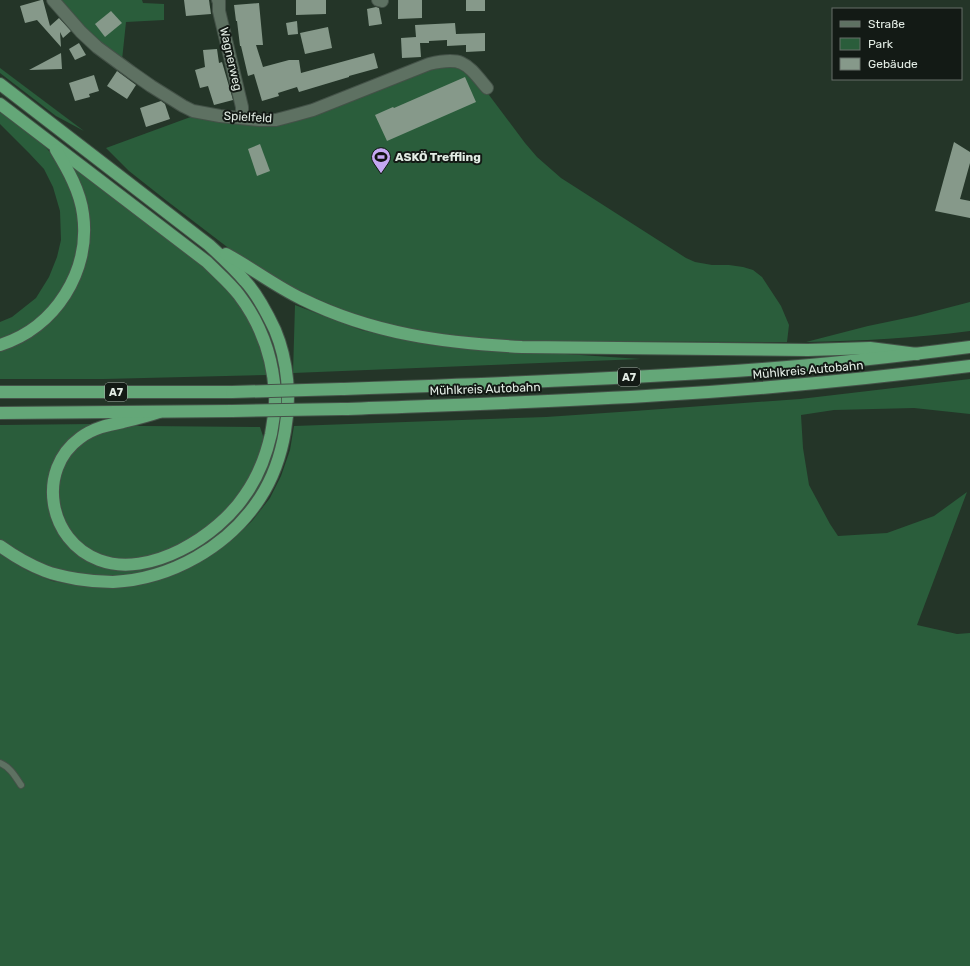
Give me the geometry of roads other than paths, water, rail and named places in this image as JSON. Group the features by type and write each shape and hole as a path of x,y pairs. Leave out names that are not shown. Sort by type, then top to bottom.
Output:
{"highway":[{"path":"0,84 209,245 246,281 267,313 275,331 284,362 288,398 287,420 283,444 277,464 260,498 248,515 233,530 214,546 196,557 154,575 112,582 90,581 44,571 20,560 0,546"},
{"path":"0,104 207,262 227,280 249,309 264,339 272,372 275,395 274,416 270,439 256,478 245,496 231,512 214,529 194,542 166,556 133,565 116,564 99,560 83,552 73,543 64,532 57,519 53,494 54,480 58,467 63,456 80,437 106,425 124,422 159,412"},
{"path":"0,345 27,333 46,318 71,286 83,251 83,214 79,196 74,182 54,146"},
{"path":"209,245 231,257 263,278 300,298 341,316 397,333 432,339 483,345 522,347 784,350 870,348 917,354"},
{"name":"Mühlkreis Autobahn","path":"0,392 232,392 566,380 764,369 917,354 970,347"},
{"name":"Mühlkreis Autobahn","path":"0,414 342,409 548,401 676,394 835,382 970,366"}],"street":[{"name":"Spielfeld","path":"53,0 96,47 130,72 171,99 193,111 220,116 276,120 313,110 426,65 441,61 455,60 465,64 474,72 487,88"},
{"name":"Wagnerweg","path":"223,0 219,11 242,107 242,118"}],"lane":[{"path":"0,763 5,765 12,772 21,785"}],"place":[{"name":"ASKÖ Treffling","path":"381,174"}]}
